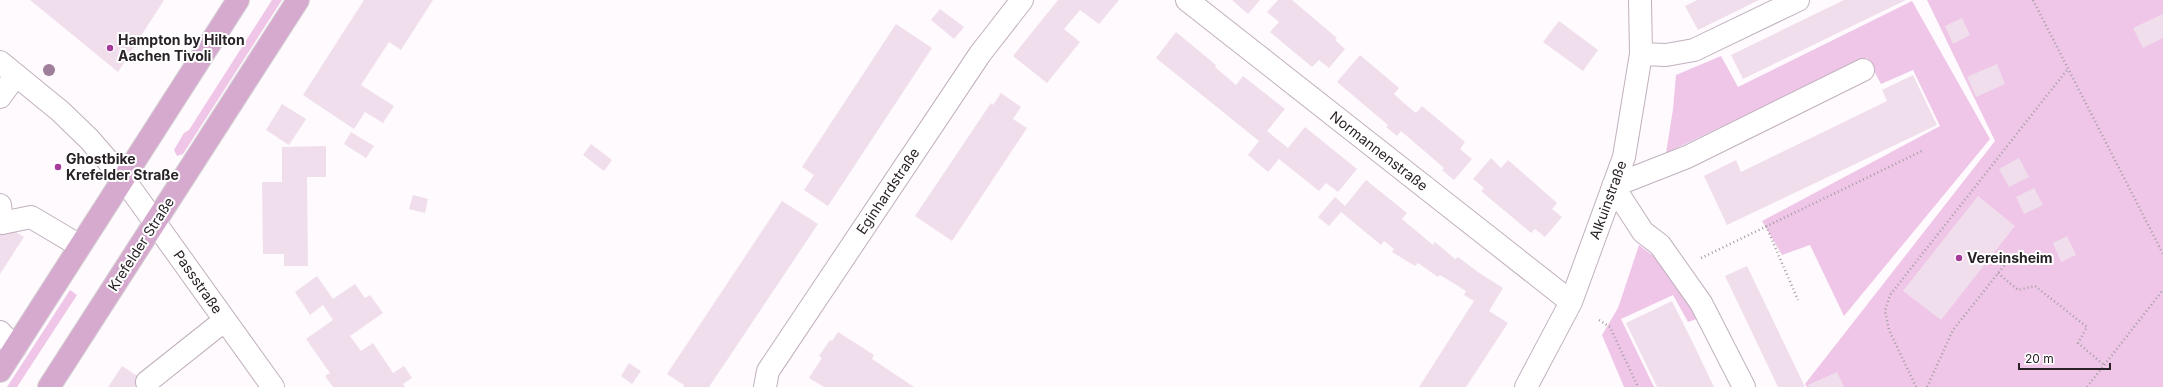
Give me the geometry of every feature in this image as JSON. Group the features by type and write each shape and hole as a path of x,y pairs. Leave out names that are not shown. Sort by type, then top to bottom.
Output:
{"main road":[{"path":"0,371 238,0"},
{"name":"Krefelder Straße","path":"49,387 298,0"}],"street":[{"name":"Eginhardstraße","path":"765,387 768,371 776,358 980,54 1022,0"},
{"name":"Normannenstraße","path":"1187,0 1571,302"},
{"name":"Alkuinstraße","path":"1526,387 1571,302 1624,157 1641,54 1640,0"},
{"path":"1641,54 1666,55 1694,50 1798,0"},
{"name":"Passstraße","path":"8,69 60,111 89,139 123,178 273,387"},
{"path":"0,97 8,69"},
{"path":"1744,387 1701,303 1660,244 1643,232 1613,186 1687,158 1863,70"},
{"path":"1,214 31,217 80,246"},
{"path":"147,382 225,320"},
{"path":"0,332 15,348"}],"path":[{"path":"2033,0 2067,70 2163,254"},
{"path":"1916,387 1889,330 1886,311 1890,295 2067,70"},
{"path":"1676,267 1692,263 1922,151"},
{"path":"1766,226 1798,300"},
{"path":"1926,387 1953,330 2011,257"},
{"path":"1998,273 2018,290 2035,286 2087,326 2078,343 2104,365"},
{"path":"2087,387 2163,290"},
{"path":"1599,320 1610,327 1638,387"}],"shaded area":[{"path":"272,0 282,0 183,154 177,156 174,150 184,133 189,130"},
{"path":"1927,0 2163,0 2163,387 1807,387 1805,384 1995,141"},
{"path":"1912,1 1990,139 1844,316 1810,245 1782,255 1762,221 1940,126 1913,70 1881,84 1867,58 1666,153 1673,109 1676,75 1721,56 1738,87"},
{"path":"1639,245 1672,270 1700,318 1688,322 1673,295 1621,319 1654,387 1624,387 1602,335 1618,308"},
{"path":"70,290 77,295 17,387 7,387"}],"building":[{"name":"Hampton by Hilton Aachen Tivoli","path":"30,0 164,0 118,72"},
{"path":"364,0 433,0 401,50 389,42 361,85 394,106 383,123 365,112 354,129 303,95"},
{"path":"1058,0 1119,0 1099,24 1080,10 1064,29 1080,42 1047,83 1013,56"},
{"path":"1232,0 1260,0 1248,14"},
{"path":"1278,0 1292,0 1337,38 1335,40 1345,49 1329,68 1319,60 1312,67 1270,32 1279,22 1267,12"},
{"path":"1697,0 1759,0 1698,30 1685,6"},
{"path":"1844,0 1906,0 1743,79 1731,55"},
{"path":"940,9 964,27 954,39 931,20"},
{"path":"2163,14 2163,38 2143,48 2133,28"},
{"path":"1962,18 1970,35 1953,44 1945,26"},
{"path":"1559,21 1598,50 1583,71 1543,42"},
{"path":"896,24 932,48 828,206 804,190 814,175 802,167"},
{"path":"1176,32 1216,65 1215,67 1236,85 1243,76 1285,109 1267,131 1288,148 1305,127 1357,169 1338,192 1326,183 1319,191 1279,159 1268,172 1248,155 1259,141 1156,58"},
{"path":"1360,55 1399,88 1394,94 1405,104 1416,113 1422,106 1465,142 1460,149 1472,159 1454,180 1442,170 1444,168 1401,131 1397,136 1386,127 1388,125 1337,82"},
{"path":"1997,64 2005,84 1976,97 1967,77"},
{"path":"1913,75 1937,125 1727,225 1704,176 1736,160 1741,172 1887,101 1882,90"},
{"path":"1001,93 1021,107 1013,119 1027,128 952,241 915,216 991,103 993,105"},
{"path":"282,104 306,119 289,145 266,130"},
{"path":"351,132 374,146 366,158 344,144"},
{"path":"591,144 612,160 604,171 583,155"},
{"path":"326,146 326,177 307,177 308,266 284,266 284,254 263,254 262,182 282,182 282,147"},
{"path":"1491,158 1501,168 1508,160 1557,203 1552,209 1562,217 1545,237 1535,229 1531,233 1481,191 1484,188 1473,179"},
{"path":"2019,158 2029,177 2009,187 1999,169"},
{"path":"1366,180 1407,213 1402,219 1433,245 1435,242 1455,259 1458,257 1503,288 1489,311 1508,323 1466,387 1419,387 1474,301 1464,295 1466,291 1440,275 1438,277 1418,263 1415,266 1392,252 1394,249 1384,241 1381,245 1341,212 1329,226 1318,217 1335,197 1345,206"},
{"path":"2034,188 2043,205 2024,214 2016,197"},
{"path":"413,195 428,199 425,213 409,209"},
{"name":"Vereinsheim","path":"1978,196 2015,226 1941,320 1903,291"},
{"path":"782,201 818,224 709,387 683,387 684,385 667,374"},
{"path":"0,222 24,237 0,274"},
{"path":"2067,236 2076,255 2061,262 2053,243"},
{"path":"1747,266 1805,387 1778,387 1725,276"},
{"path":"317,276 333,299 355,284 365,298 370,295 383,313 350,336 361,351 373,343 393,373 404,366 412,378 403,384 405,387 333,387 325,376 330,373 306,339 333,320 323,305 310,315 295,292"},
{"path":"1672,301 1714,387 1657,387 1626,323"},
{"path":"838,332 874,355 872,359 914,387 824,387 809,378 822,358 819,356 830,340 832,341"},
{"path":"629,363 641,371 632,384 621,376"},
{"path":"122,366 155,387 108,387"},
{"path":"1837,372 1844,387 1809,387 1808,385"}],"place":[{"name":"Hampton by Hilton Aachen Tivoli","path":"110,48"},
{"name":"Ghostbike Krefelder Straße","path":"58,167"},
{"name":"Vereinsheim","path":"1959,258"}]}
